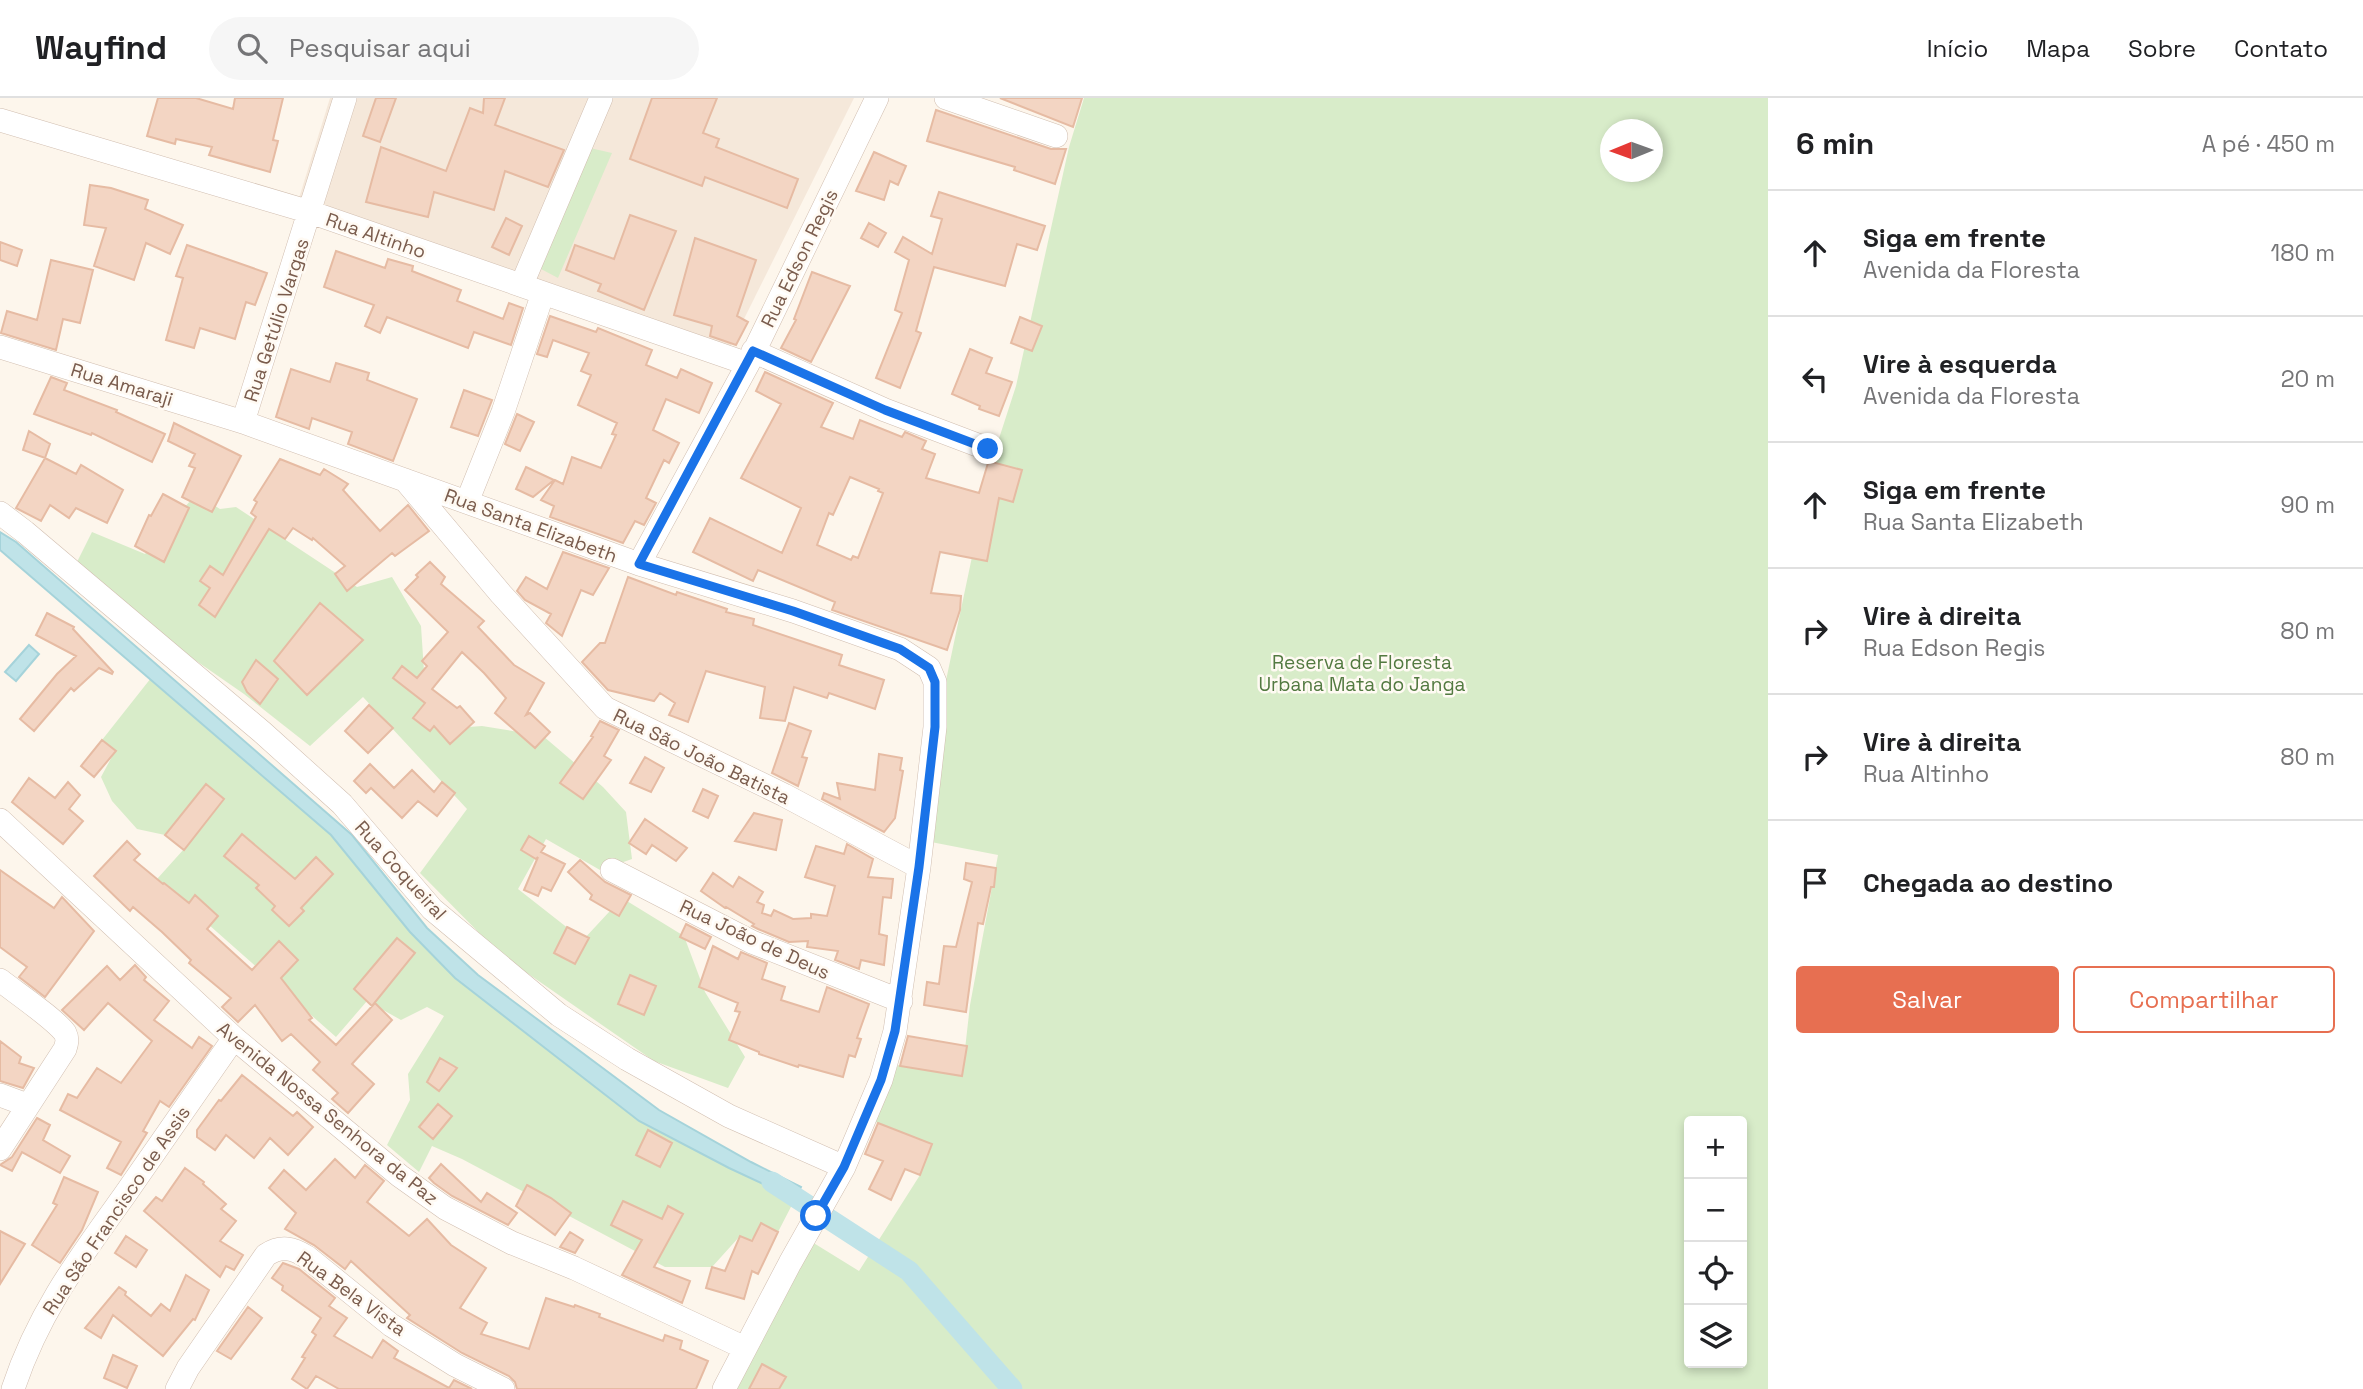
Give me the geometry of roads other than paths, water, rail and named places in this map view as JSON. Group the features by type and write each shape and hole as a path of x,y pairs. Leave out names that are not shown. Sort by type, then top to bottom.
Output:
{"street":[{"name":"Rua Getúlio Vargas","path":"243,422 345,98"},
{"path":"522,284 601,98"},
{"name":"Rua Edson Regis","path":"639,564 750,357 877,98"},
{"path":"946,98 1056,136"},
{"name":"Rua Altinho","path":"0,120 310,212 543,293 750,357 988,449"},
{"path":"467,502 503,412 543,293"},
{"name":"Rua Amaraji","path":"0,347 243,422"},
{"name":"Rua Santa Elizabeth","path":"243,422 639,564 793,611 900,649 929,668 937,696 919,867 895,1031 881,1080 840,1174 724,1389"},
{"name":"Rua São João Batista","path":"405,480 501,594 605,708 783,795 919,867"},
{"name":"Rua Coqueiral","path":"0,513 262,732 342,804 432,909 559,1015 628,1059 840,1174"},
{"name":"Avenida Nossa Senhora da Paz","path":"0,820 234,1038 400,1175 445,1208 512,1243 574,1268 745,1348"},
{"name":"Rua João de Deus","path":"612,870 752,942 901,1001"},
{"path":"0,980 54,1023 64,1032 67,1040 65,1049 0,1149"},
{"name":"Rua São Francisco de Assis","path":"13,1389 39,1322 69,1273 234,1038"},
{"path":"0,1095 27,1105"},
{"name":"Rua Bela Vista","path":"177,1389 188,1367 265,1255 273,1250 286,1248 297,1250 307,1257 391,1325 455,1365 503,1389"}],"water":[{"path":"0,532 16,542 352,835 427,928 478,975 659,1110 801,1187 795,1199 639,1121 455,978 410,932 331,835 0,550"},
{"path":"29,645 39,654 16,681 5,672"}],"waterway":[{"path":"772,1182 909,1271 1012,1389"}],"park label":[{"name":"Reserva de Floresta Urbana Mata do Janga","path":"1362,673"}]}
